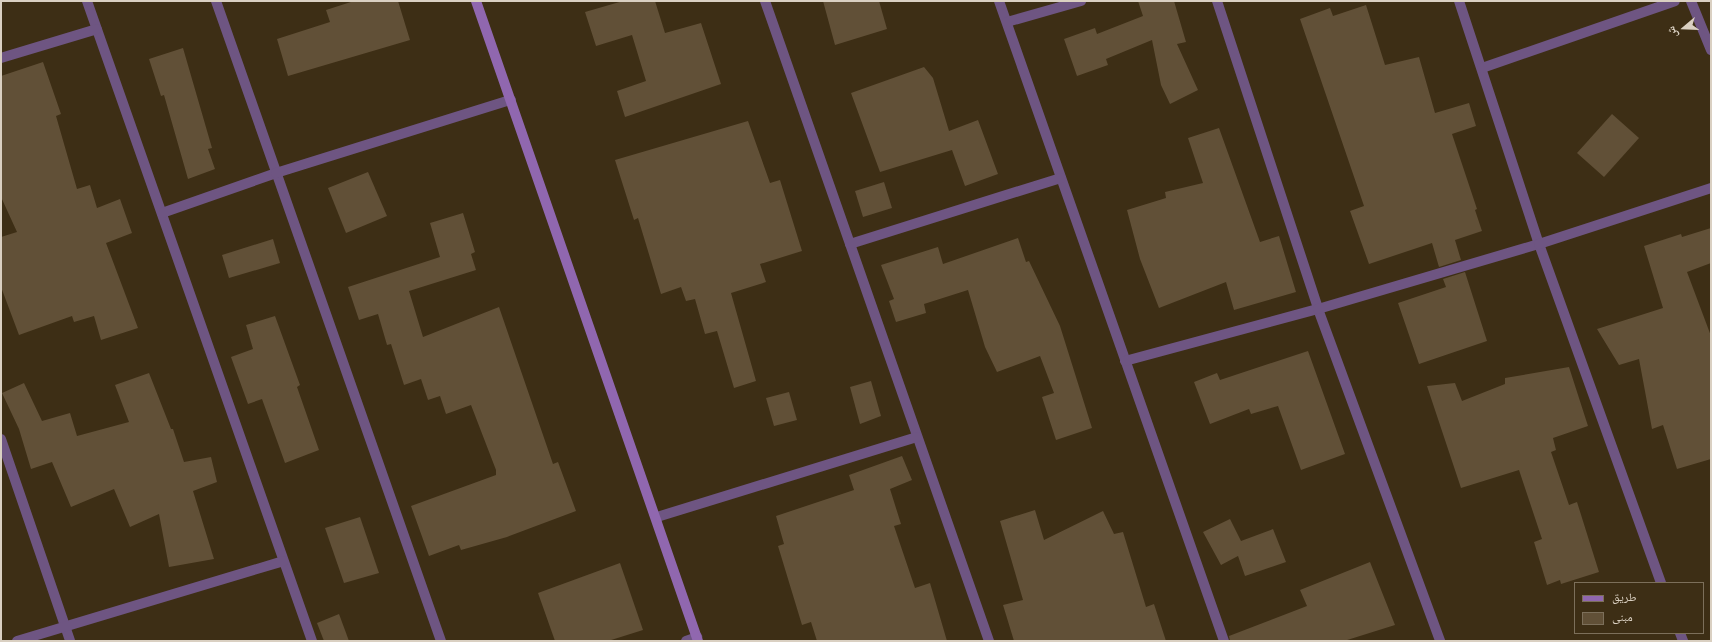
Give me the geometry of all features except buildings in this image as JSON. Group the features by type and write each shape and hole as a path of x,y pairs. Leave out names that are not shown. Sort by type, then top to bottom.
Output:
{"street":[{"path":"88,1 312,641"},
{"path":"216,1 442,641"},
{"path":"476,1 697,639 686,641"},
{"path":"765,1 989,641"},
{"path":"999,1 1224,641"},
{"path":"1007,22 1080,1"},
{"path":"1217,1 1318,309 1440,641"},
{"path":"1459,1 1539,244 1661,582"},
{"path":"1482,68 1675,1"},
{"path":"1691,1 1711,50"},
{"path":"1,58 97,29"},
{"path":"162,213 276,173 511,100"},
{"path":"850,244 1061,178"},
{"path":"1125,361 1318,309 1539,244 1711,188"},
{"path":"656,517 917,437"},
{"path":"1,439 70,641"},
{"path":"17,641 283,561"}]}
